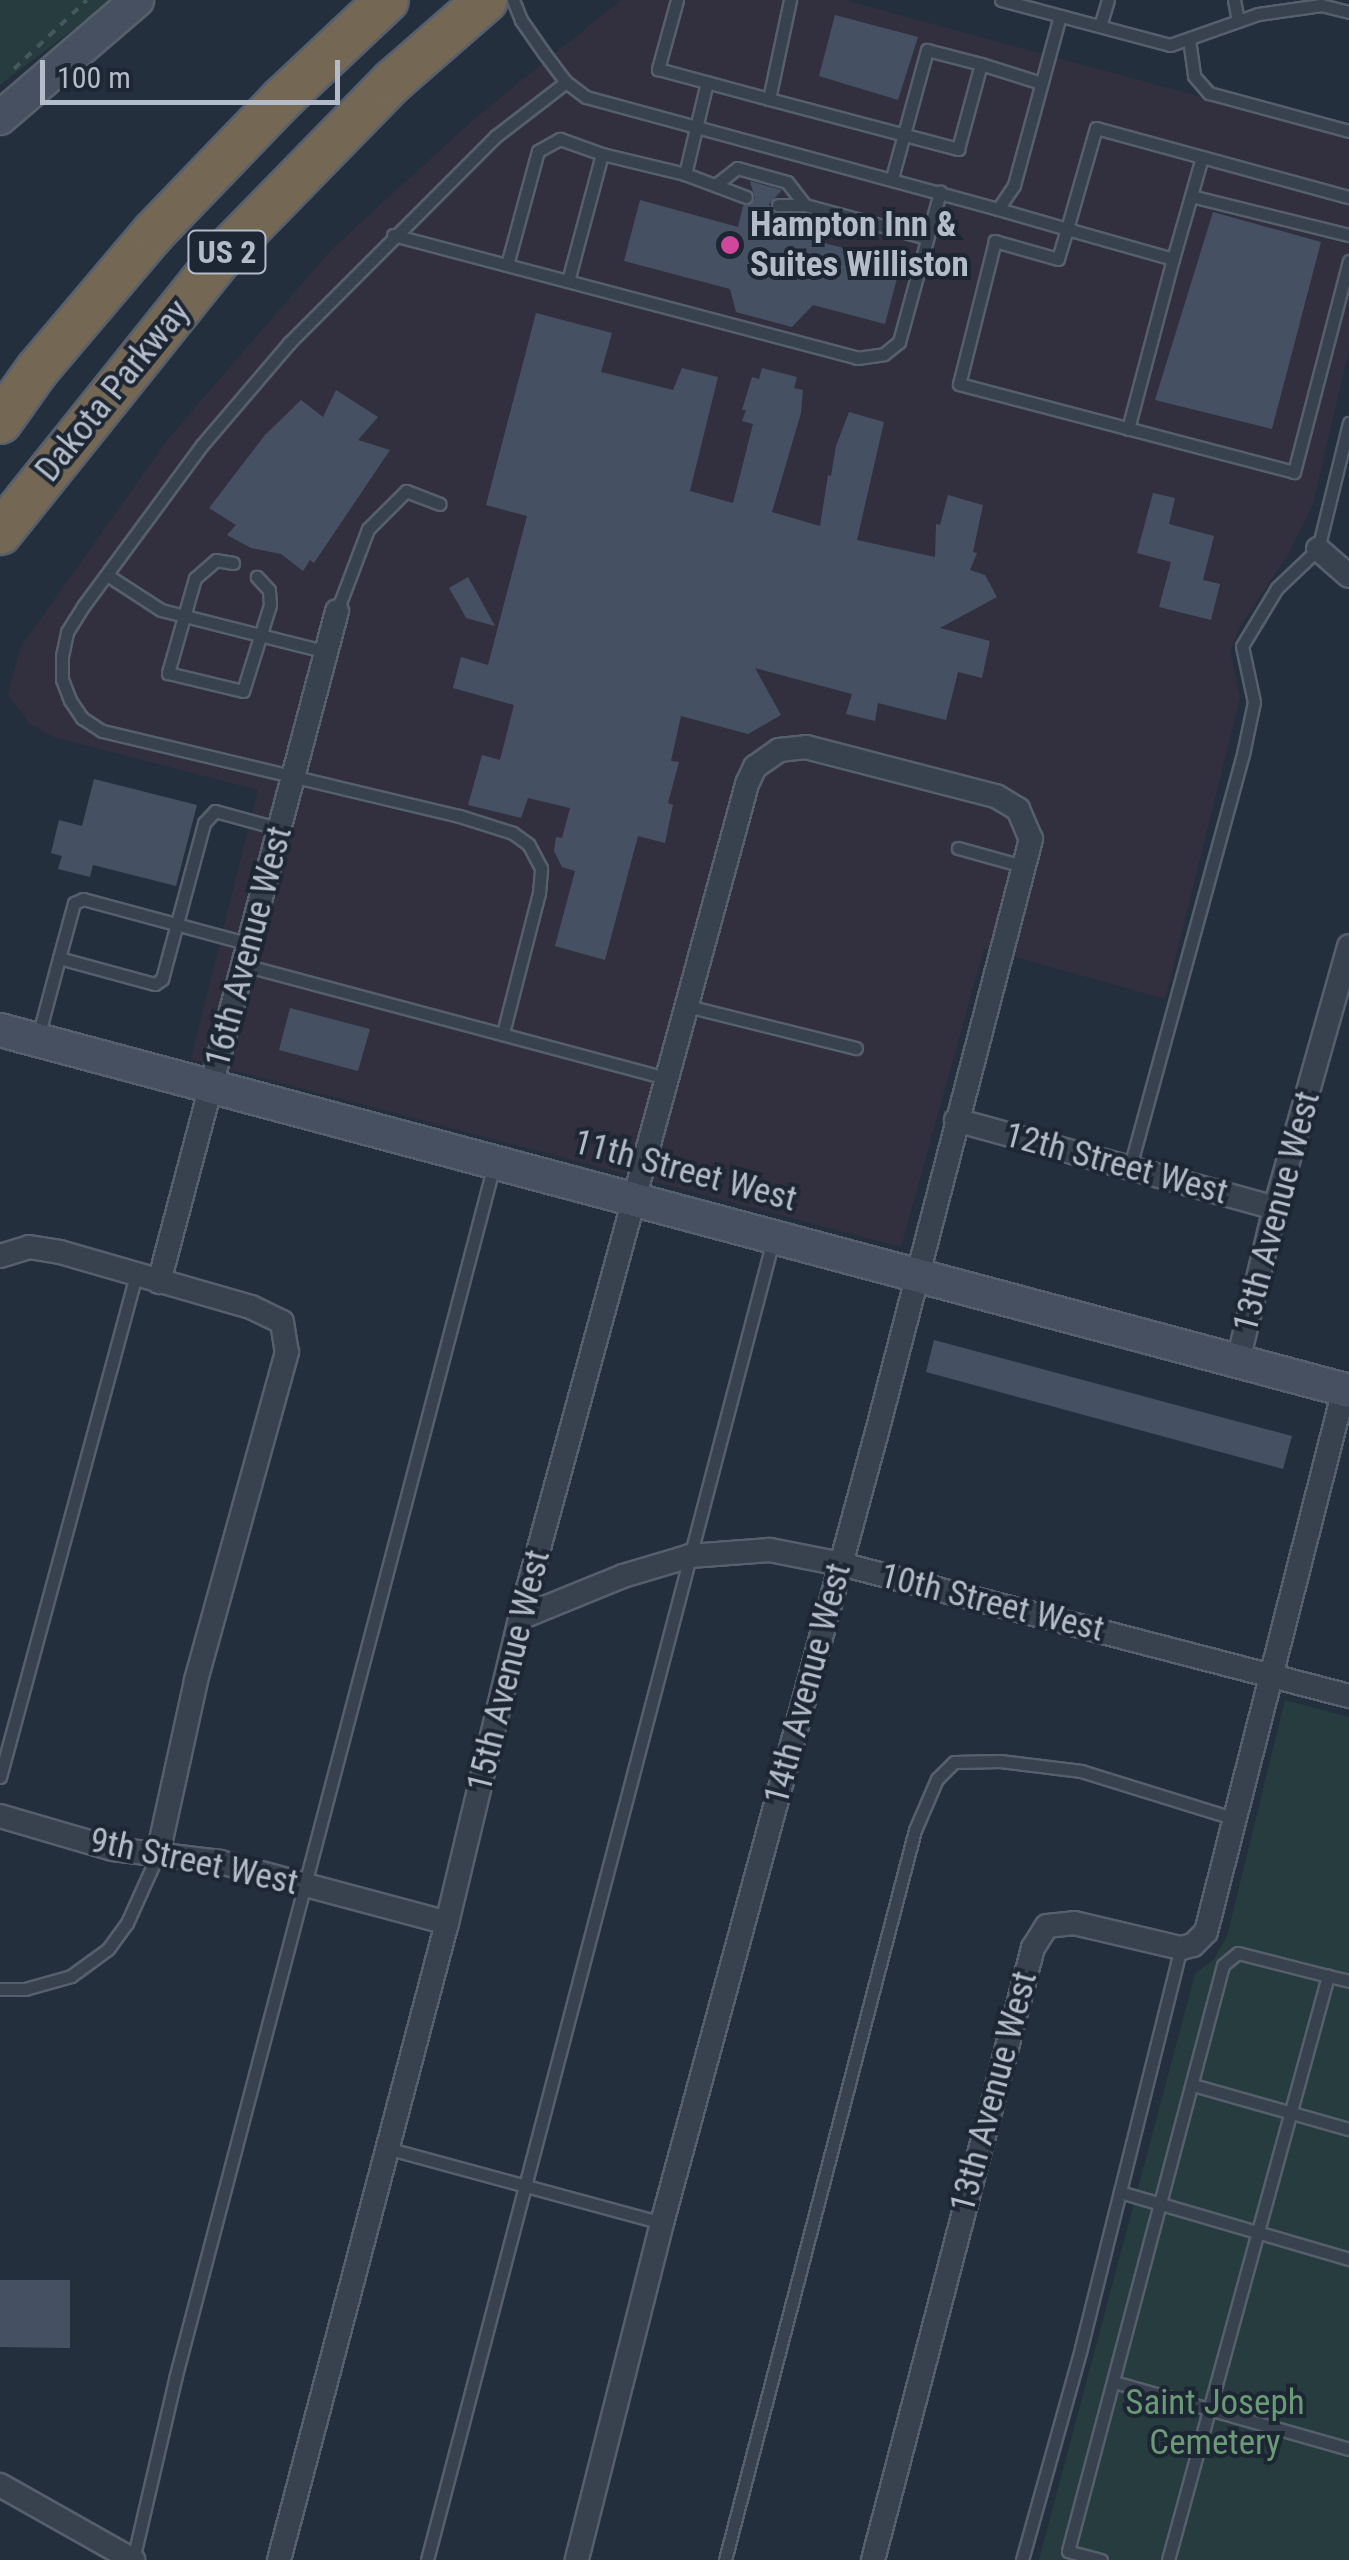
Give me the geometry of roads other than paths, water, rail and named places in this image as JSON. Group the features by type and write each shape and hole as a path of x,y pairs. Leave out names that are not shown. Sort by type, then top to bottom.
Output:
{"highway":[{"name":"Dakota Parkway","path":"0,422 37,370 154,232 282,99 387,0"},
{"name":"Dakota Parkway","path":"0,533 223,255 393,81 486,0"}],"main road":[{"path":"0,118 137,0"},
{"name":"11th Street West","path":"0,1030 1346,1391"}],"street":[{"path":"1318,549 1349,576"},
{"name":"16th Avenue West","path":"159,1282 337,611"},
{"name":"14th Avenue West","path":"577,2560 662,2223 1032,839 1018,810 996,796 806,747 780,750 756,767 747,784"},
{"name":"15th Avenue West","path":"279,2560 447,1923 520,1618 747,784"},
{"name":"13th Avenue West","path":"1238,1361 1275,1208 1349,946"},
{"name":"12th Street West","path":"956,1120 1275,1208"},
{"path":"0,1256 29,1247 251,1307 282,1322 287,1352 282,1375 196,1681 158,1854"},
{"path":"1181,1948 1193,1946 1206,1932 1346,1391"},
{"name":"10th Street West","path":"520,1618 623,1576 690,1556 770,1550 840,1564 1349,1696"},
{"name":"9th Street West","path":"0,1816 114,1848 220,1862 447,1923"},
{"name":"13th Avenue West","path":"873,2560 1033,1948 1047,1926 1074,1923 1181,1948"},
{"path":"0,2485 133,2560"}],"lane":[{"path":"513,0 520,20 566,82 586,97 892,178 1172,259"},
{"path":"677,0 658,68 958,149 982,64"},
{"path":"769,99 790,0"},
{"path":"1001,0 1170,45 1238,21 1322,2 1349,12"},
{"path":"1100,26 1108,0"},
{"path":"1234,0 1238,21"},
{"path":"998,209 1014,185 1060,16"},
{"path":"1189,38 1194,76 1209,93 1349,131"},
{"path":"892,178 927,50 1041,84"},
{"path":"502,1034 540,892 541,868 528,844 513,833 458,816 102,730 82,718 62,679 62,656 68,632 107,575 215,430 289,343 393,234 496,136 566,82"},
{"path":"685,174 707,82"},
{"path":"1348,269 1294,472 959,384 995,241 1058,260 1096,128 1349,196"},
{"path":"507,264 538,151 560,139 602,154 718,183 746,197"},
{"path":"568,280 602,154"},
{"path":"1128,429 1202,157"},
{"path":"718,183 737,168 787,182 804,205"},
{"path":"393,234 857,358 884,354 899,342 940,192"},
{"path":"1191,196 1349,236"},
{"path":"778,205 804,205 928,238"},
{"path":"1130,1167 1251,719 1254,702 1242,646 1277,588 1318,549 1349,422"},
{"path":"337,611 368,529 406,492 440,504"},
{"path":"233,563 216,560 195,578 168,673 244,691 270,605 269,590 258,577"},
{"path":"107,575 161,610 260,639 326,652"},
{"path":"59,958 155,984 162,979 204,823 215,811 281,829"},
{"path":"958,848 1026,867"},
{"path":"37,1040 74,903 83,899 177,924 247,954 502,1034 668,1078"},
{"path":"687,1006 856,1048"},
{"path":"133,2560 175,2379 495,1162"},
{"path":"427,2560 774,1236"},
{"path":"0,1778 136,1275"},
{"path":"725,2560 915,1830 937,1780 954,1762 1000,1761 1081,1771 1236,1819"},
{"path":"0,1989 25,1989 71,1976 108,1949 128,1923 158,1854"},
{"path":"1022,2560 1181,1948"},
{"path":"1101,2560 1068,2551 1224,1964 1238,1953 1349,1981"},
{"path":"1168,2560 1328,1976"},
{"path":"1193,2085 1349,2129"},
{"path":"386,2148 662,2223"},
{"path":"1120,2192 1349,2259"},
{"path":"1114,2382 1349,2449"}],"place":[{"name":"Hampton Inn & Suites Williston","path":"730,245"}],"park label":[{"name":"Saint Joseph Cemetery","path":"1215,2423"}]}
